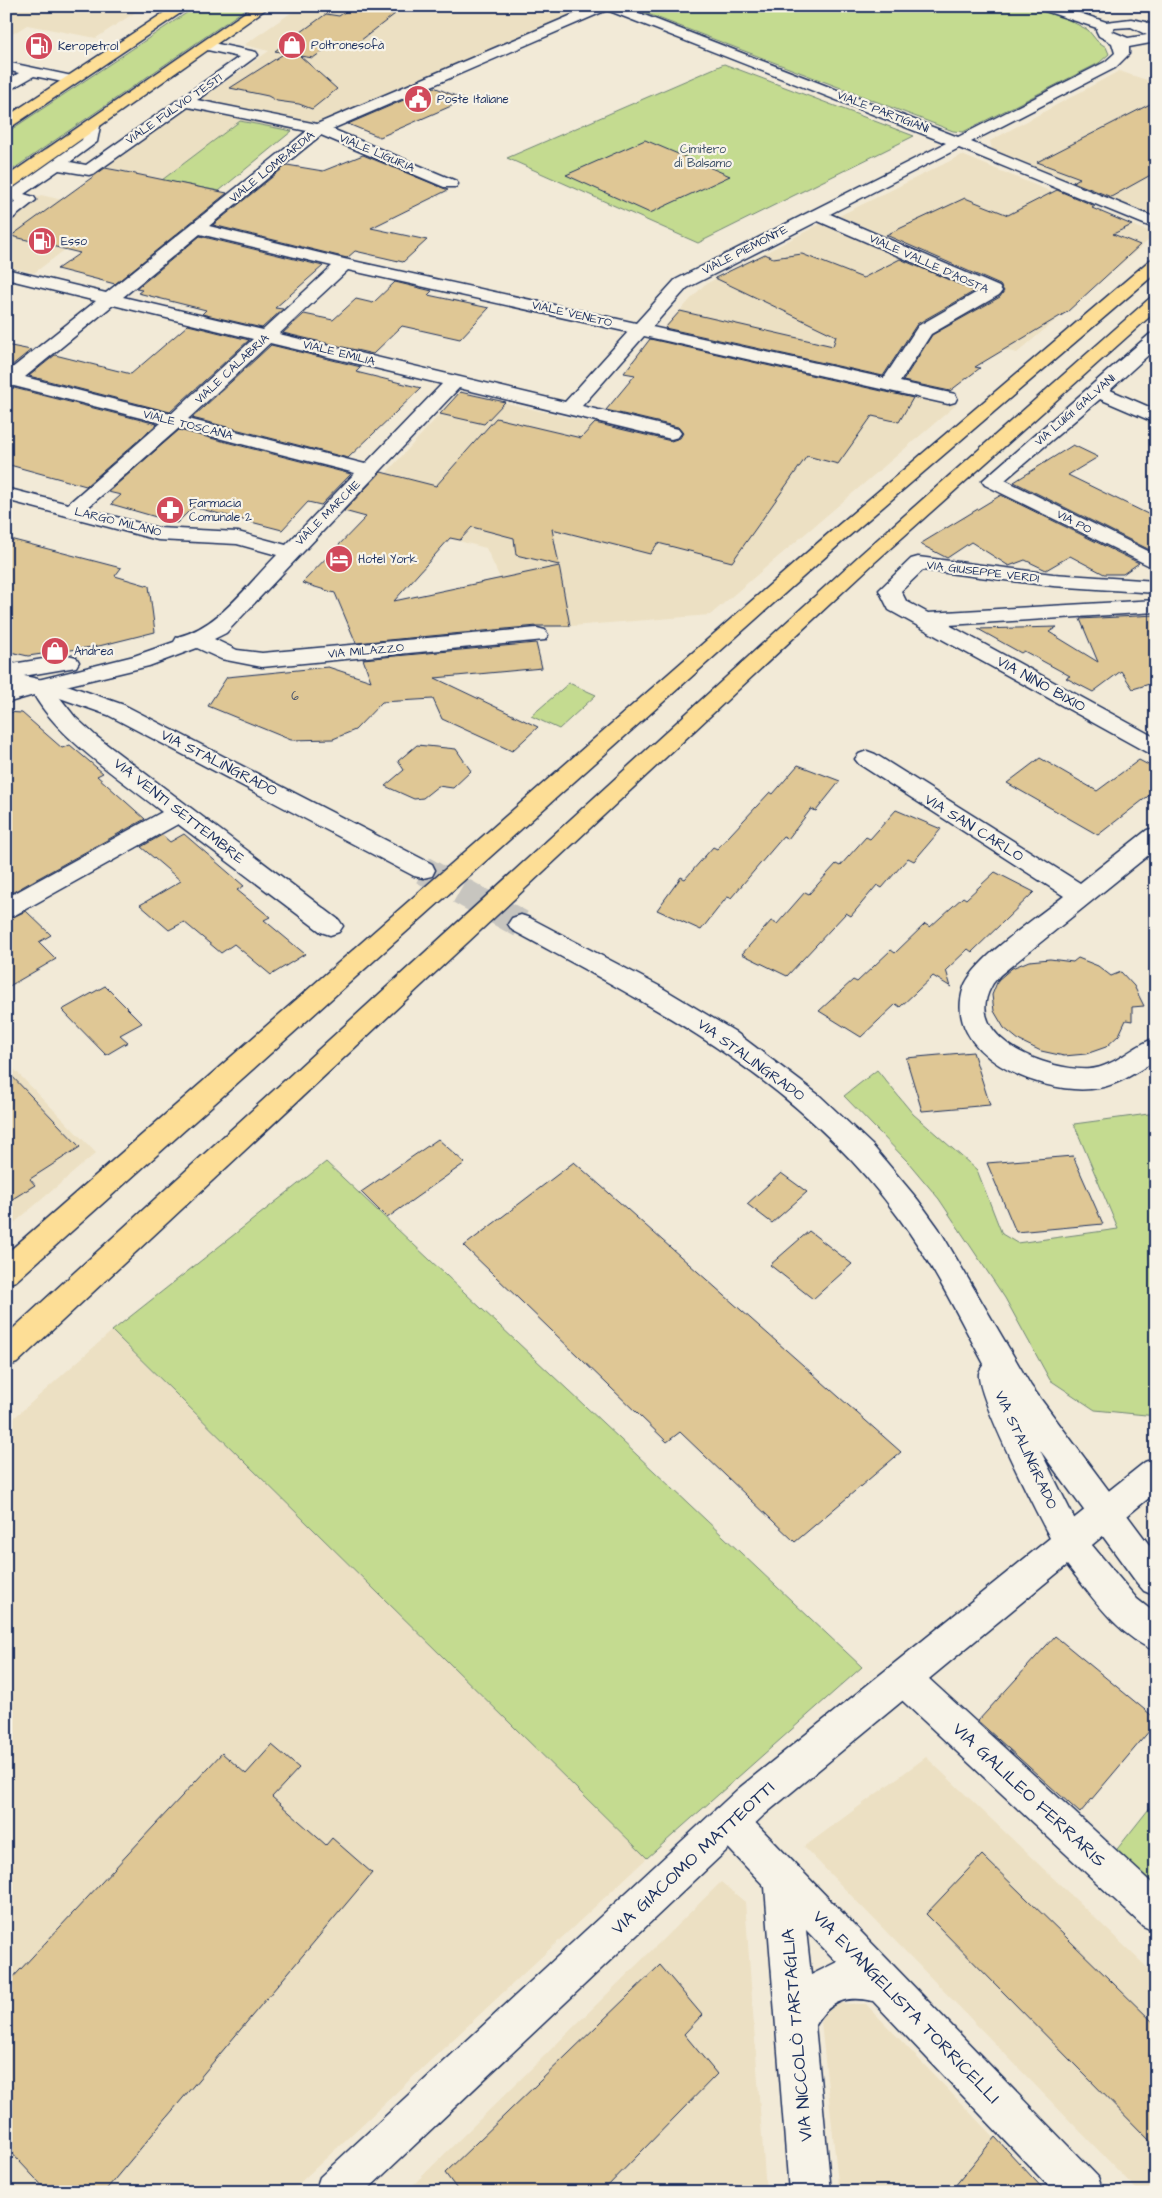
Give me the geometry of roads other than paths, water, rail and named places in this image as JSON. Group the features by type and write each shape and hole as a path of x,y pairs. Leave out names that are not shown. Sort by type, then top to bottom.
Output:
{"highway":[{"path":"6,124 184,6"},
{"path":"6,185 263,6"},
{"path":"6,1272 835,538 1156,264"},
{"path":"6,1354 861,565 1156,302"}],"street":[{"name":"VIALE LOMBARDIA","path":"8,380 319,129 607,6"},
{"name":"VIALE PARTIGIANI","path":"607,6 959,143 1156,224"},
{"path":"1044,6 1106,26 1120,22 1153,30 1154,37 1148,41 1132,42 1117,40 1104,33 1103,30 1106,26"},
{"name":"VIALE PIEMONTE","path":"569,408 681,284 1110,65 1122,54 1122,46 1117,40"},
{"name":"VIALE FULVIO TESTI","path":"56,165 89,170 251,55 208,46"},
{"path":"6,66 72,80"},
{"path":"6,88 32,71"},
{"name":"VIALE LIGURIA","path":"185,102 319,129 450,184"},
{"path":"6,216 28,200 18,198 15,193 89,142 92,126"},
{"name":"VIALE VALLE D'AOSTA","path":"816,214 994,291 924,330 889,385"},
{"name":"VIALE VENETO","path":"196,228 344,264 948,398"},
{"name":"VIALE CALABRIA","path":"72,512 175,421 344,264"},
{"name":"VIALE EMILIA","path":"6,274 269,335 454,382 671,433"},
{"name":"VIA LUIGI GALVANI","path":"992,480 1098,391 1156,338"},
{"name":"VIALE TOSCANA","path":"8,380 370,471"},
{"name":"VIALE MARCHE","path":"6,696 136,662 199,639 229,620 289,552 370,471 454,382"},
{"path":"1098,391 1156,417"},
{"name":"VIA PO","path":"992,480 1154,564"},
{"name":"LARGO MILANO","path":"6,494 158,534 238,538 289,552"},
{"name":"VIA GIUSEPPE VERDI","path":"926,620 897,605 890,590 918,563 1053,580 1152,585"},
{"path":"926,620 1156,606"},
{"name":"VIA NINO BIXIO","path":"926,620 1156,748"},
{"name":"VIA MILAZZO","path":"199,639 214,649 228,655 262,660 537,635"},
{"name":"VIALE MARCHE","path":"6,672 199,639"},
{"name":"VIA STALINGRADO","path":"6,679 86,698 116,710 423,870"},
{"name":"VIA VENTI SETTEMBRE","path":"40,686 50,704 60,716 178,813 330,926"},
{"name":"VIA SAN CARLO","path":"867,759 1082,896"},
{"path":"6,909 178,813"},
{"path":"1156,836 991,968 978,985 974,996 977,1023 995,1049 1025,1069 1059,1078 1083,1079 1107,1075 1126,1067 1145,1051 1156,1048"},
{"name":"VIA STALINGRADO","path":"521,924 675,1007 726,1039 788,1084 832,1123 888,1183 929,1237 961,1290 995,1355 1036,1422 1107,1513 1156,1580"},
{"name":"VIA STALINGRADO","path":"995,1355 996,1387 1017,1438 1069,1542 1125,1610 1156,1635"},
{"name":"VIA GIACOMO MATTEOTTI","path":"334,2192 729,1822 902,1678 1156,1472"},
{"name":"VIA GALILEO FERRARIS","path":"902,1678 1156,1913"},
{"name":"VIA EVANGELISTA TORRICELLI","path":"729,1822 1083,2192"},
{"name":"VIA NICCOLÒ TARTAGLIA","path":"783,1878 810,2192"},
{"path":"796,2021 810,1996 835,1982 858,1978 884,1984"}],"tunnel":[{"path":"423,870 521,924"}],"place":[{"name":"Poltronesofà","path":"292,45"},
{"name":"Keropetrol","path":"39,46"},
{"name":"Poste Italiane","path":"418,99"},
{"name":"Esso","path":"42,241"},
{"name":"Farmacia Comunale 2","path":"170,510"},
{"name":"Hotel York","path":"339,559"},
{"name":"Andrea","path":"55,651"}],"park label":[{"name":"Cimitero di Balsamo","path":"703,156"}]}
